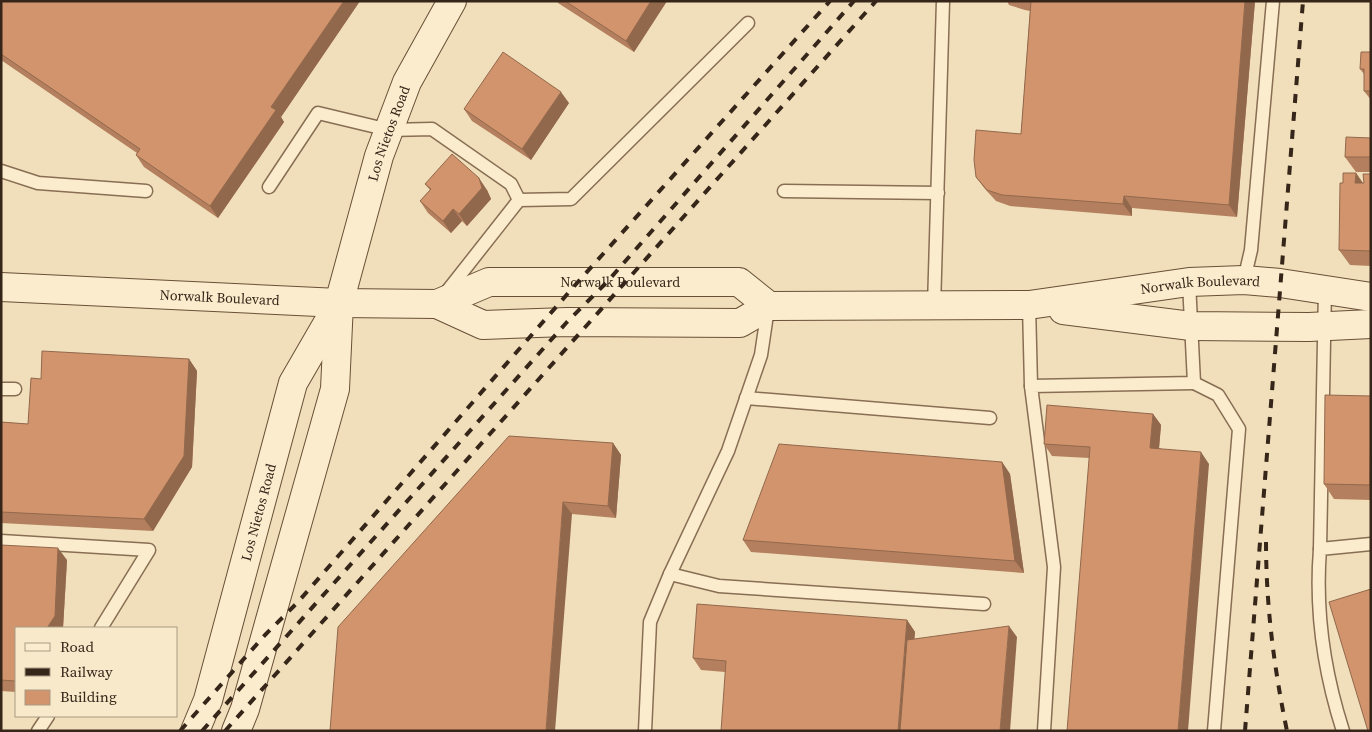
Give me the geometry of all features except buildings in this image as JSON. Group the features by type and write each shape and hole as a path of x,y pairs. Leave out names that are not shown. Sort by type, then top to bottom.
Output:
{"main road":[{"name":"Los Nietos Road","path":"236,731 245,709 335,389 339,303 379,156 407,82 452,1"},
{"name":"Norwalk Boulevard","path":"438,304 483,325 559,322 740,323 769,306 934,307 1029,305 1189,282 1244,280 1325,289 1371,297"},
{"name":"Norwalk Boulevard","path":"1,286 339,303 438,304 489,282 739,282 769,306"},
{"name":"Los Nietos Road","path":"195,731 208,700 293,383 339,303"},
{"name":"Norwalk Boulevard","path":"1029,305 1191,326 1371,324"}],"lane":[{"path":"934,307 943,1"},
{"path":"1244,280 1251,250 1273,1"},
{"path":"520,200 571,199 748,23"},
{"path":"268,187 318,113 389,130 432,129 511,184 520,200"},
{"path":"1,171 38,183 146,191"},
{"path":"784,191 938,194"},
{"path":"438,304 520,200"},
{"path":"1189,282 1194,383"},
{"path":"1325,289 1320,549 1317,583 1320,632 1343,731"},
{"path":"1029,305 1030,386 1054,567 1044,731"},
{"path":"645,731 650,622 670,574 728,450 761,355 769,306"},
{"path":"1030,386 1194,383 1218,395 1239,429 1214,731"},
{"path":"1,389 15,390"},
{"path":"746,398 990,418"},
{"path":"1,540 149,550 102,627"},
{"path":"1320,549 1371,544"},
{"path":"670,574 718,586 984,604"},
{"path":"38,731 47,717"}],"railway":[{"path":"180,731 265,635 298,602 577,283 830,1"},
{"path":"202,731 567,322 607,282 854,1"},
{"path":"225,731 876,1"},
{"path":"1245,731 1303,1"},
{"path":"1266,542 1267,590 1272,637 1287,731"}]}
